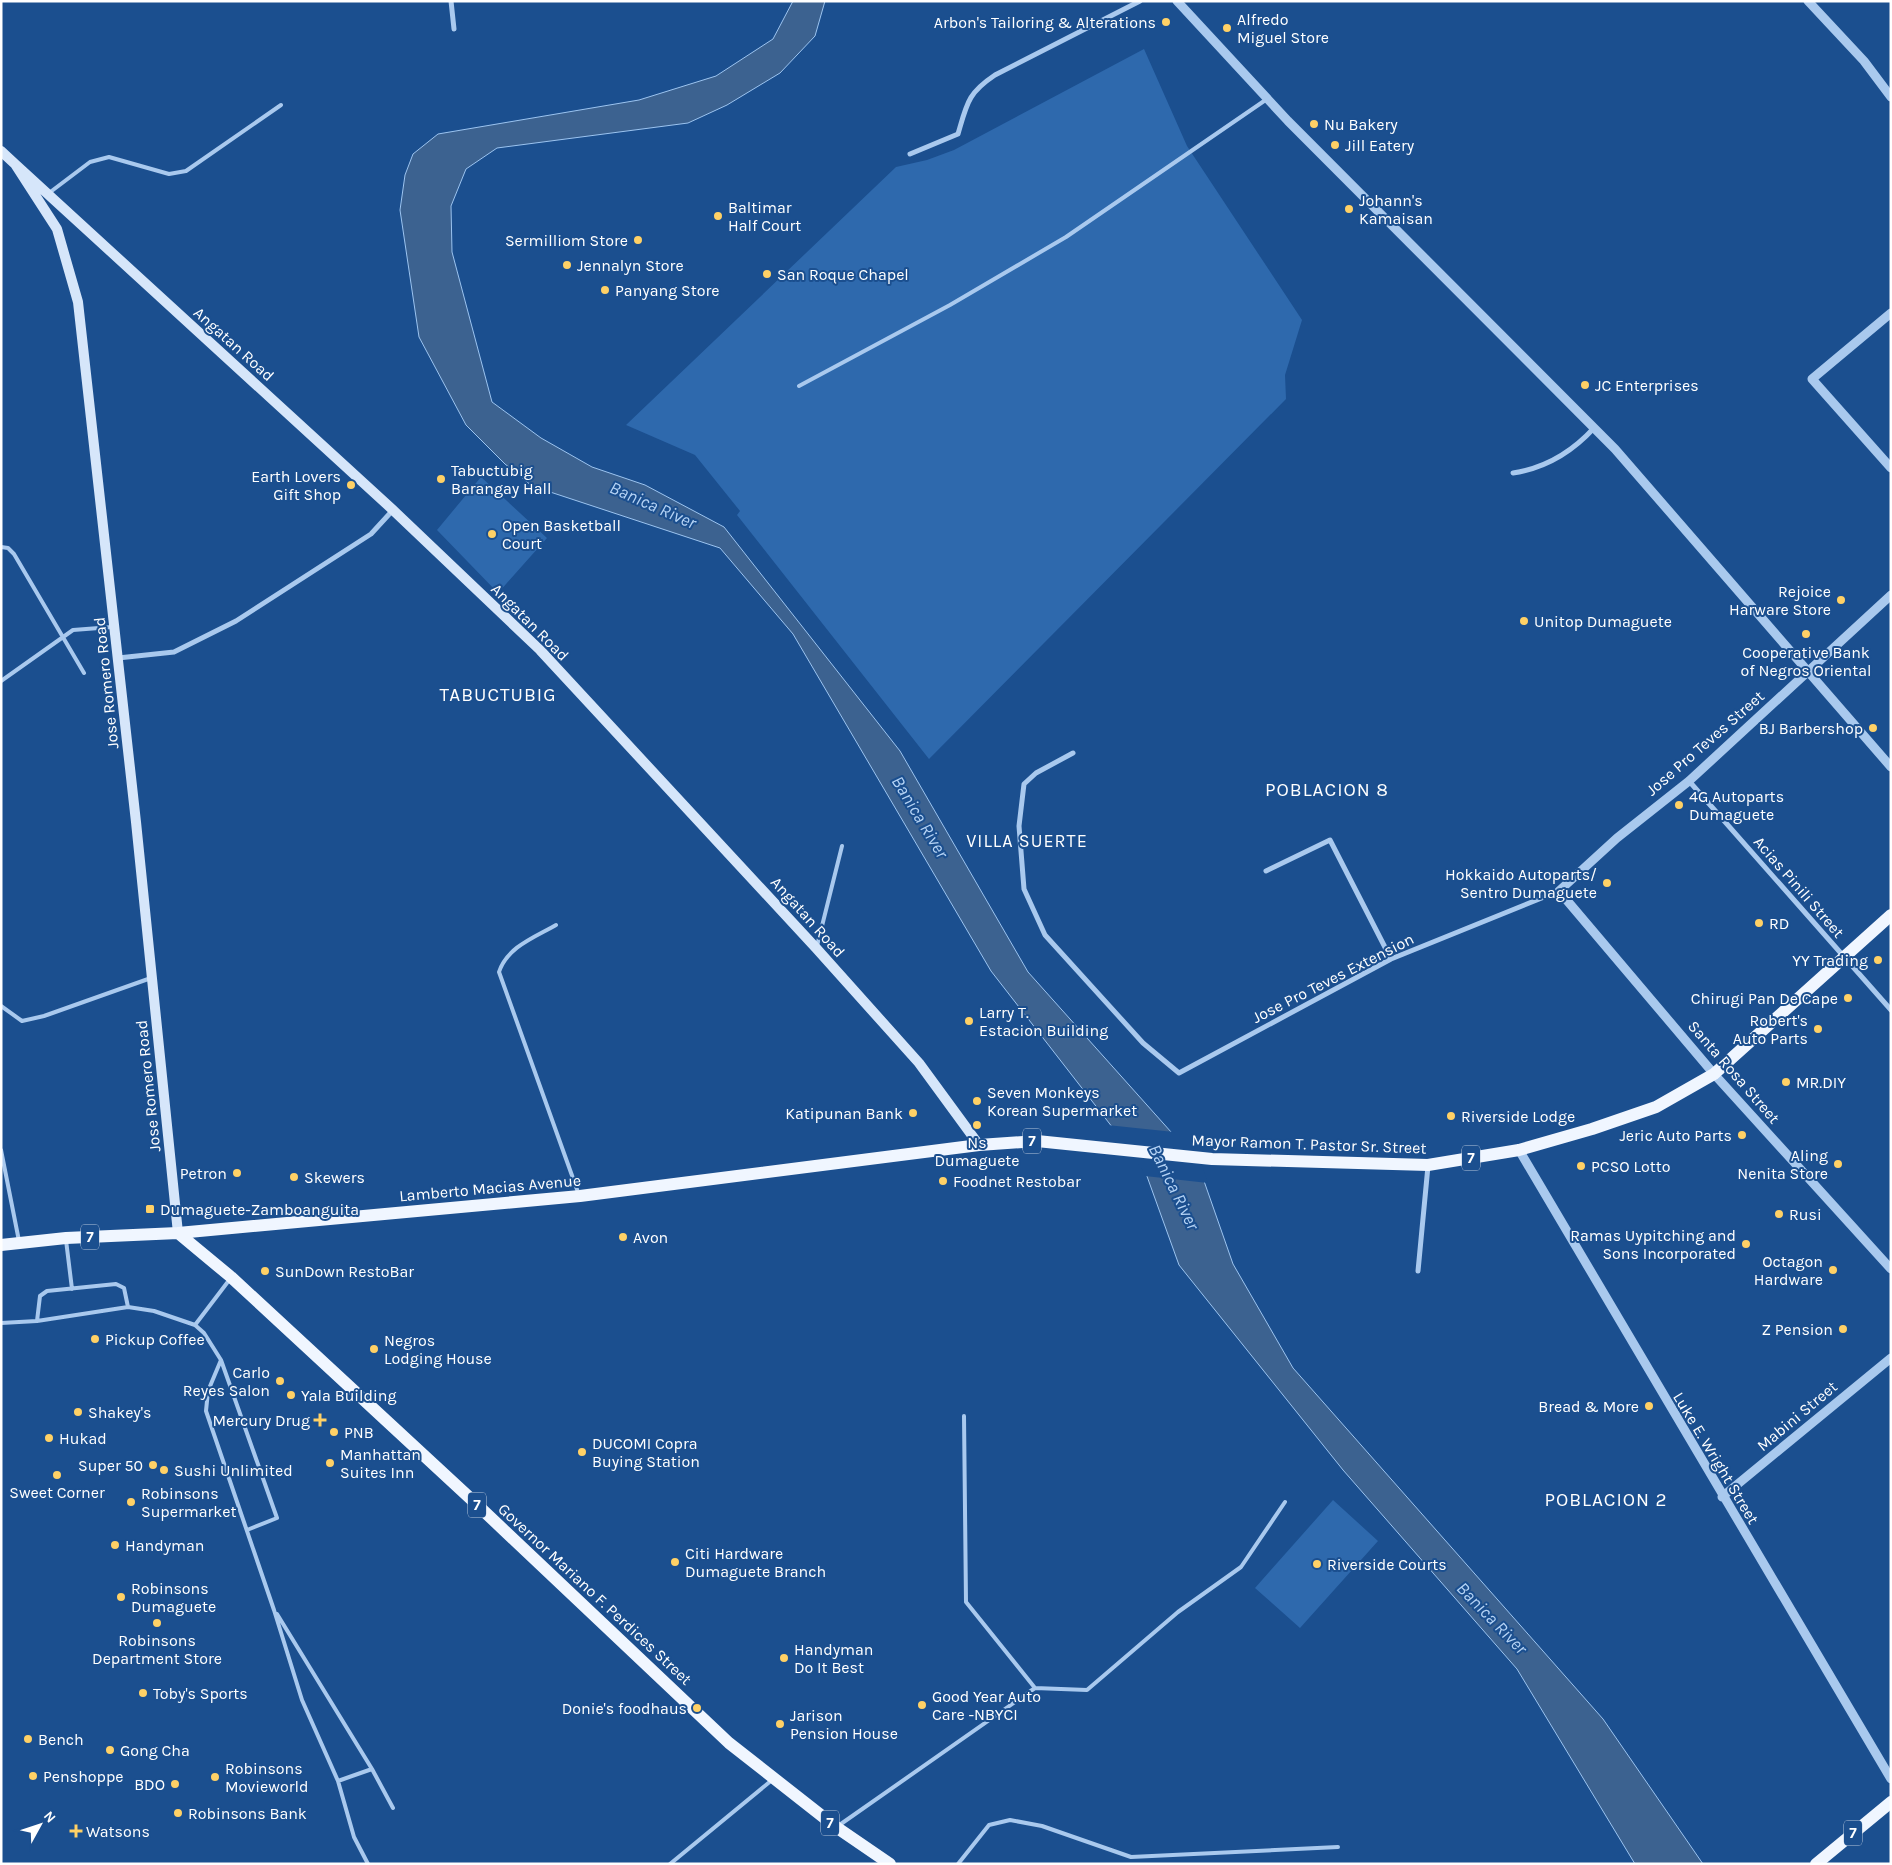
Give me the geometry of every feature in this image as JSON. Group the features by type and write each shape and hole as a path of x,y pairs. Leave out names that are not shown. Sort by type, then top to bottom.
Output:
{"main road":[{"name":"Jose Romero Road","path":"1,151 15,164 57,229 78,302 118,658 178,1233"},
{"name":"Angatan Road","path":"15,164 394,510 540,650 920,1063 979,1145"},
{"name":"Mayor Ramon T. Pastor Sr. Street","path":"979,1145 1037,1141 1084,1144 1212,1160 1428,1165 1518,1150 1592,1129 1656,1107 1714,1074 1891,915"},
{"name":"Lamberto Macias Avenue","path":"1,1245 66,1238 178,1233 580,1196 979,1145"},
{"name":"Governor Mariano F. Perdices Street","path":"178,1233 231,1278 471,1499 729,1743 836,1828 890,1864"},
{"name":"7","path":"1816,1864 1891,1802"}],"street":[{"path":"451,1 454,29"},
{"path":"910,154 958,134 966,106 977,87 989,79 1140,1"},
{"path":"1177,1 1267,99 1594,428 1891,766"},
{"path":"1808,1 1864,61 1891,97"},
{"path":"1891,313 1812,379 1891,468"},
{"path":"1513,474 1541,467 1557,458 1583,440 1594,428"},
{"path":"118,658 174,652 236,621 371,534 394,510"},
{"name":"Jose Pro Teves Street","path":"1559,891 1617,838 1689,781 1891,595"},
{"name":"Jose Pro Teves Extension","path":"1073,753 1036,773 1024,784 1019,826 1024,889 1045,934 1143,1043 1179,1073 1391,959 1559,891"},
{"name":"Acias Pinili Street","path":"1689,781 1891,1010"},
{"path":"1266,871 1330,840 1391,959"},
{"name":"Santa Rosa Street","path":"1559,891 1714,1074 1891,1269"},
{"name":"Luke E. Wright Street","path":"1518,1150 1722,1498 1891,1779"},
{"path":"1418,1271 1428,1165"},
{"name":"Mabini Street","path":"1722,1498 1891,1358"}],"lane":[{"path":"799,386 950,305 1066,237 1267,99"},
{"path":"47,194 90,162 108,157 169,174 186,171 281,105"},
{"path":"1,547 8,548 14,554 84,673"},
{"path":"1,681 73,630 114,627"},
{"path":"816,948 842,846"},
{"path":"556,925 510,952 502,962 499,972 580,1196"},
{"path":"1,1006 22,1021 44,1016 152,977"},
{"path":"1,1150 20,1243"},
{"path":"66,1238 72,1289"},
{"path":"195,1325 231,1278"},
{"path":"37,1321 40,1296 47,1291 116,1284 124,1288 128,1307"},
{"path":"1,1323 37,1321 128,1307 154,1311 195,1325 204,1333 221,1360 277,1518 247,1530"},
{"path":"221,1360 208,1391 206,1411 274,1610 302,1700 338,1781 354,1836 368,1864"},
{"path":"964,1416 966,1602 1035,1688"},
{"path":"836,1828 1035,1688 1087,1690 1178,1612 1241,1567 1285,1502"},
{"path":"274,1610 372,1769 393,1808"},
{"path":"338,1781 372,1769"},
{"path":"670,1864 774,1778"},
{"path":"958,1864 989,1825 1010,1820 1042,1826 1131,1857 1338,1847"}],"shaded area":[{"path":"1144,49 1187,146 1302,320 1285,375 1286,399 929,759 737,515 740,511 695,455 626,425 896,167 927,160 954,150"},
{"name":"Open Basketball Court","path":"481,477 547,538 498,593 437,530"},
{"name":"Riverside Courts","path":"1333,1500 1378,1541 1300,1628 1255,1588"}],"water":[{"name":"Banica River","path":"793,1 825,1 815,36 780,73 727,105 688,123 497,148 466,169 451,206 452,252 492,402 541,438 592,467 645,485 724,527 900,751 1028,972 1197,1161 1233,1264 1293,1368 1603,1719 1703,1864 1635,1864 1517,1669 1343,1470 1179,1265 1144,1168 991,971 793,634 720,548 532,486 505,464 466,425 419,337 400,210 405,175 413,154 438,134 639,100 716,76 773,39"}],"pier":[{"path":"1107,1125 1174,1132 1200,1160 1208,1183 1145,1176 1142,1169"}],"place":[{"name":"Arbon's Tailoring & Alterations","path":"1166,22"},
{"name":"Alfredo Miguel Store","path":"1227,28"},
{"name":"Nu Bakery","path":"1314,124"},
{"name":"Jill Eatery","path":"1335,145"},
{"name":"Johann's Kamaisan","path":"1349,209"},
{"name":"Baltimar Half Court","path":"718,216"},
{"name":"Sermilliom Store","path":"638,240"},
{"name":"Jennalyn Store","path":"567,265"},
{"name":"San Roque Chapel","path":"767,274"},
{"name":"Panyang Store","path":"605,290"},
{"name":"JC Enterprises","path":"1585,385"},
{"name":"Tabuctubig Barangay Hall","path":"441,479"},
{"name":"Earth Lovers Gift Shop","path":"351,485"},
{"name":"Open Basketball Court","path":"492,534"},
{"name":"Rejoice Harware Store","path":"1841,600"},
{"name":"Unitop Dumaguete","path":"1524,621"},
{"name":"Cooperative Bank of Negros Oriental","path":"1806,634"},
{"name":"BJ Barbershop","path":"1873,728"},
{"name":"4G Autoparts Dumaguete","path":"1679,805"},
{"name":"Hokkaido Autoparts/ Sentro Dumaguete","path":"1607,883"},
{"name":"RD","path":"1759,923"},
{"name":"YY Trading","path":"1878,960"},
{"name":"Chirugi Pan De Cape","path":"1848,998"},
{"name":"Larry T. Estacion Building","path":"969,1021"},
{"name":"Robert's Auto Parts","path":"1818,1029"},
{"name":"MR.DIY","path":"1786,1082"},
{"name":"Seven Monkeys Korean Supermarket","path":"977,1101"},
{"name":"Katipunan Bank","path":"913,1113"},
{"name":"Riverside Lodge","path":"1451,1116"},
{"name":"Ns Dumaguete","path":"977,1125"},
{"name":"Jeric Auto Parts","path":"1742,1135"},
{"name":"Aling Nenita Store","path":"1838,1164"},
{"name":"PCSO Lotto","path":"1581,1166"},
{"name":"Petron","path":"237,1173"},
{"name":"Skewers","path":"294,1177"},
{"name":"Foodnet Restobar","path":"943,1181"},
{"name":"Dumaguete-Zamboanguita","path":"150,1209"},
{"name":"Rusi","path":"1779,1214"},
{"name":"Avon","path":"623,1237"},
{"name":"Ramas Uypitching and Sons Incorporated","path":"1746,1244"},
{"name":"Octagon Hardware","path":"1833,1270"},
{"name":"SunDown RestoBar","path":"265,1271"},
{"name":"Z Pension","path":"1843,1329"},
{"name":"Pickup Coffee","path":"95,1339"},
{"name":"Negros Lodging House","path":"374,1349"},
{"name":"Carlo Reyes Salon","path":"280,1381"},
{"name":"Yala Building","path":"291,1395"},
{"name":"Bread & More","path":"1649,1406"},
{"name":"Shakey's","path":"78,1412"},
{"name":"Mercury Drug","path":"320,1420"},
{"name":"PNB","path":"334,1432"},
{"name":"Hukad","path":"49,1438"},
{"name":"DUCOMI Copra Buying Station","path":"582,1452"},
{"name":"Manhattan Suites Inn","path":"330,1463"},
{"name":"Super 50","path":"153,1465"},
{"name":"Sushi Unlimited","path":"164,1470"},
{"name":"Sweet Corner","path":"57,1475"},
{"name":"Robinsons Supermarket","path":"131,1502"},
{"name":"Handyman","path":"115,1545"},
{"name":"Citi Hardware Dumaguete Branch","path":"675,1562"},
{"name":"Riverside Courts","path":"1317,1564"},
{"name":"Robinsons Dumaguete","path":"121,1597"},
{"name":"Robinsons Department Store","path":"157,1623"},
{"name":"Handyman Do It Best","path":"784,1658"},
{"name":"Toby's Sports","path":"143,1693"},
{"name":"Good Year Auto Care -NBYCI","path":"922,1705"},
{"name":"Donie's foodhaus","path":"697,1708"},
{"name":"Jarison Pension House","path":"780,1724"},
{"name":"Bench","path":"28,1739"},
{"name":"Gong Cha","path":"110,1750"},
{"name":"Penshoppe","path":"33,1776"},
{"name":"Robinsons Movieworld","path":"215,1777"},
{"name":"BDO","path":"175,1784"},
{"name":"Robinsons Bank","path":"178,1813"},
{"name":"Watsons","path":"76,1831"}],"district":[{"name":"TABUCTUBIG","path":"498,695"},
{"name":"POBLACION 8","path":"1327,790"},
{"name":"VILLA SUERTE","path":"1027,841"},
{"name":"POBLACION 2","path":"1606,1500"}]}
